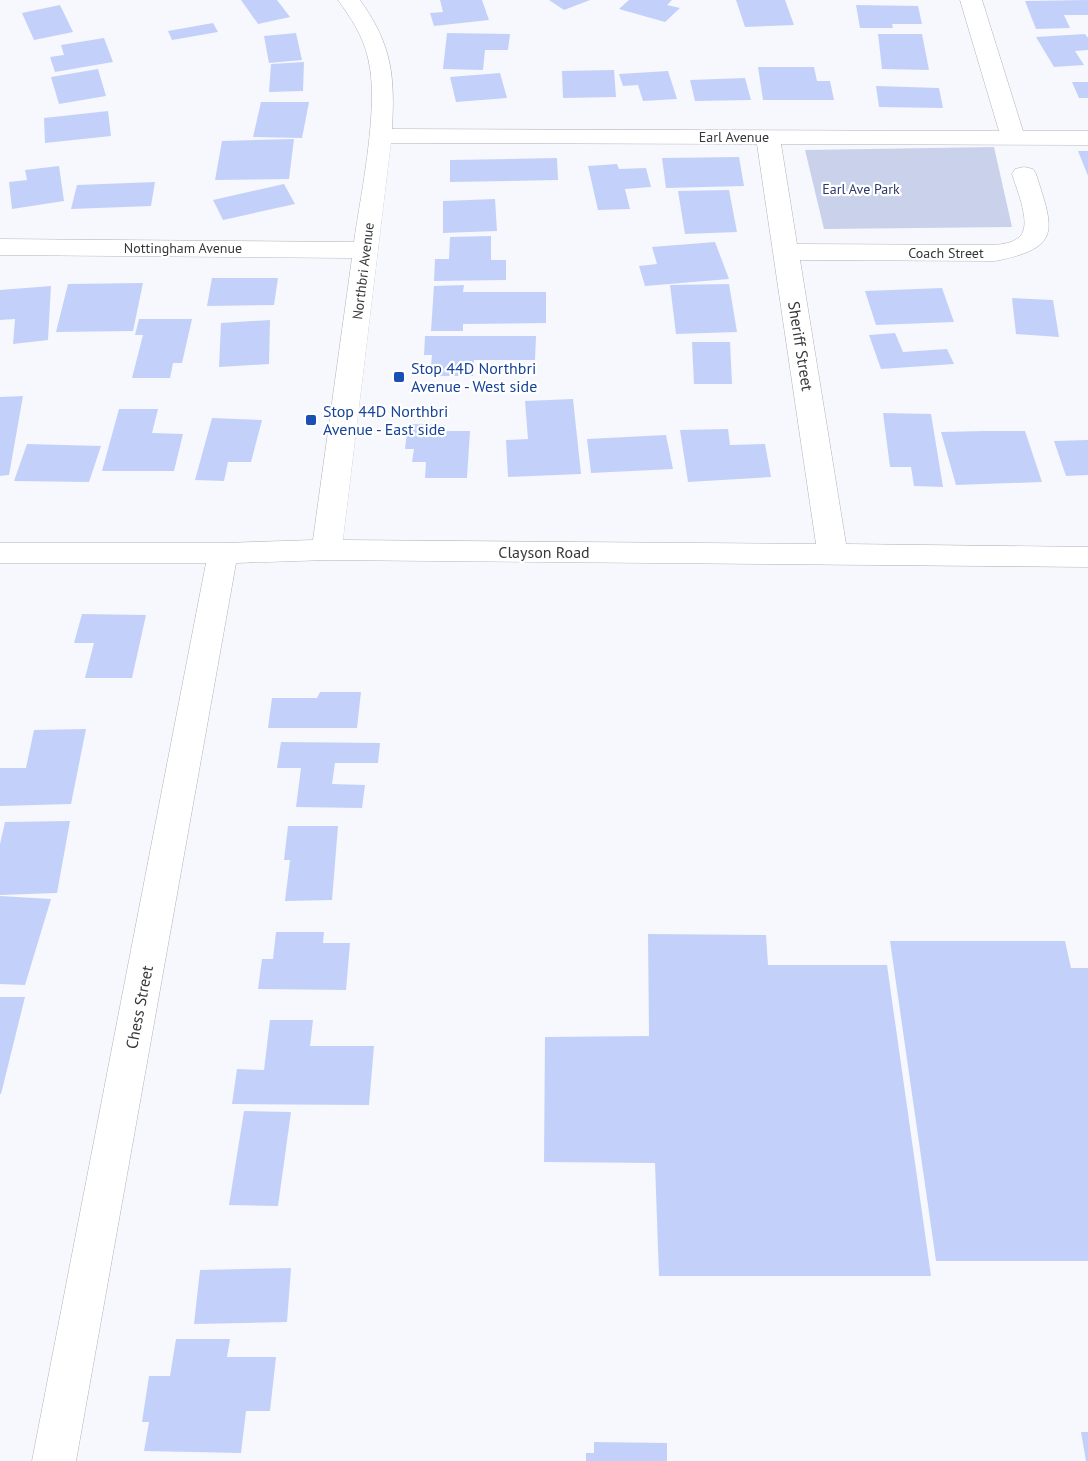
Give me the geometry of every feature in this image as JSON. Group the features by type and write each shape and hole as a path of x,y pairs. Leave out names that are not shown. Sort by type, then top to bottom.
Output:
{"street":[{"name":"Northbri Avenue","path":"327,550 380,136 382,67 369,29 349,0"},
{"path":"971,0 1013,138"},
{"name":"Earl Avenue","path":"380,136 1088,138"},
{"name":"Sheriff Street","path":"768,137 833,555"},
{"name":"Coach Street","path":"786,252 995,253 1025,247 1035,237 1037,229 1036,216 1024,174"},
{"name":"Nottingham Avenue","path":"0,247 365,249"},
{"name":"Clayson Road","path":"0,553 224,554 327,550 1088,557"},
{"name":"Chess Street","path":"54,1461 224,554"}],"green space":[{"name":"Earl Ave Park","path":"994,147 1012,227 824,229 805,150"}],"building":[{"path":"241,0 277,0 290,17 258,24"},
{"path":"440,0 482,0 489,20 434,26 430,13 443,12"},
{"path":"549,0 590,0 564,10"},
{"path":"629,0 672,0 667,5 680,8 665,22 619,9"},
{"path":"736,0 785,0 794,25 745,27"},
{"path":"1088,0 1088,15 1064,15 1070,28 1036,29 1025,1"},
{"path":"60,5 73,32 34,40 22,13"},
{"path":"856,5 918,6 922,24 892,24 893,28 860,28"},
{"path":"213,23 218,32 172,40 168,31"},
{"path":"296,33 302,60 269,63 264,36"},
{"path":"447,33 510,34 508,50 485,50 483,70 443,69"},
{"path":"878,34 922,34 929,70 882,69"},
{"path":"1085,34 1088,38 1088,50 1075,51 1084,65 1054,67 1036,37"},
{"path":"104,38 113,62 55,72 50,57 64,55 61,45"},
{"path":"304,62 303,91 269,92 271,64"},
{"path":"758,67 814,67 817,81 830,81 834,100 763,100"},
{"path":"98,69 106,96 59,104 51,77"},
{"path":"614,70 616,97 563,98 562,71"},
{"path":"668,71 677,99 643,101 638,85 623,86 619,74"},
{"path":"500,73 507,98 456,102 450,77"},
{"path":"745,78 751,100 695,101 690,80"},
{"path":"1072,82 1088,82 1088,98 1079,98"},
{"path":"876,86 939,88 943,108 879,107"},
{"path":"261,102 309,102 302,138 253,137"},
{"path":"108,111 111,136 45,143 44,118"},
{"path":"294,139 289,179 215,180 222,141"},
{"path":"1078,151 1088,151 1088,176"},
{"path":"739,157 744,186 666,188 662,158"},
{"path":"557,158 558,180 450,182 450,160"},
{"path":"617,164 619,169 646,168 651,187 625,189 630,209 598,210 588,166"},
{"path":"59,166 64,201 12,209 9,182 27,180 25,170"},
{"path":"155,182 151,206 71,209 77,185"},
{"path":"284,184 295,204 223,220 213,200"},
{"path":"729,190 737,232 685,234 678,191"},
{"path":"495,199 497,231 443,233 443,201"},
{"path":"491,236 491,260 506,260 506,280 434,281 435,259 449,259 450,237"},
{"path":"715,242 729,279 645,286 639,266 657,264 652,247"},
{"path":"212,278 278,278 274,305 207,306"},
{"path":"143,283 133,331 56,332 68,284"},
{"path":"729,284 737,332 676,334 670,285"},
{"path":"464,285 463,292 546,292 546,323 463,324 463,331 431,331 434,286"},
{"path":"51,286 48,340 13,344 15,319 0,320 0,290"},
{"path":"942,288 954,322 876,325 865,291"},
{"path":"1012,298 1053,300 1059,337 1016,334"},
{"path":"139,319 192,319 182,363 173,363 170,378 132,378 143,335 135,335"},
{"path":"270,320 269,364 219,367 221,323"},
{"path":"895,333 903,352 947,349 954,364 881,369 869,335"},
{"path":"425,336 536,336 535,360 474,360 473,376 430,376 432,355 424,355"},
{"path":"692,342 730,342 732,384 694,384"},
{"path":"23,396 9,475 0,476 0,397"},
{"path":"573,399 581,474 508,477 506,440 528,439 525,401"},
{"path":"119,409 158,409 152,433 183,434 174,471 102,471"},
{"path":"883,413 931,414 943,487 914,486 911,467 890,467"},
{"path":"212,418 262,420 251,462 228,462 224,481 195,480"},
{"path":"408,424 445,425 445,431 470,431 467,478 425,478 426,462 412,462 414,449 405,449"},
{"path":"728,429 730,445 765,444 771,477 688,482 680,430"},
{"path":"1025,431 1042,482 956,485 941,432"},
{"path":"666,435 673,469 591,473 587,439"},
{"path":"1088,440 1088,475 1066,476 1054,441"},
{"path":"27,444 101,446 89,482 14,481"},
{"path":"82,614 146,615 132,678 85,678 94,643 74,643"},
{"path":"320,692 361,692 357,728 268,728 272,698 317,698"},
{"path":"86,729 71,804 0,806 0,768 26,768 34,730"},
{"path":"281,742 380,743 378,763 335,763 332,784 365,785 362,808 296,807 301,768 277,768"},
{"path":"70,821 57,893 0,895 0,844 5,822"},
{"path":"288,826 338,826 332,900 285,901 290,860 284,860"},
{"path":"0,896 51,899 25,985 0,984"},
{"path":"276,932 324,932 323,943 350,943 346,990 258,989 262,959 273,959"},
{"path":"648,934 766,935 768,965 887,965 931,1276 659,1276 655,1163 544,1162 545,1037 649,1036"},
{"path":"890,941 1065,941 1071,968 1088,968 1088,1261 936,1261"},
{"path":"0,997 25,997 1,1094 0,1094"},
{"path":"270,1020 313,1020 310,1046 374,1046 369,1105 232,1104 237,1069 264,1070"},
{"path":"244,1111 291,1112 278,1206 229,1205"},
{"path":"291,1268 287,1322 194,1324 200,1270"},
{"path":"176,1339 230,1339 227,1357 276,1357 270,1411 246,1411 241,1453 144,1451 149,1422 142,1422 149,1376 170,1376"},
{"path":"1081,1432 1088,1432 1088,1461 1086,1461"},
{"path":"594,1442 667,1443 667,1461 586,1461 586,1453 594,1453"}],"place":[{"name":"Stop 44D Northbri Avenue - West side","path":"399,377"},
{"name":"Stop 44D Northbri Avenue - East side","path":"311,420"}]}
